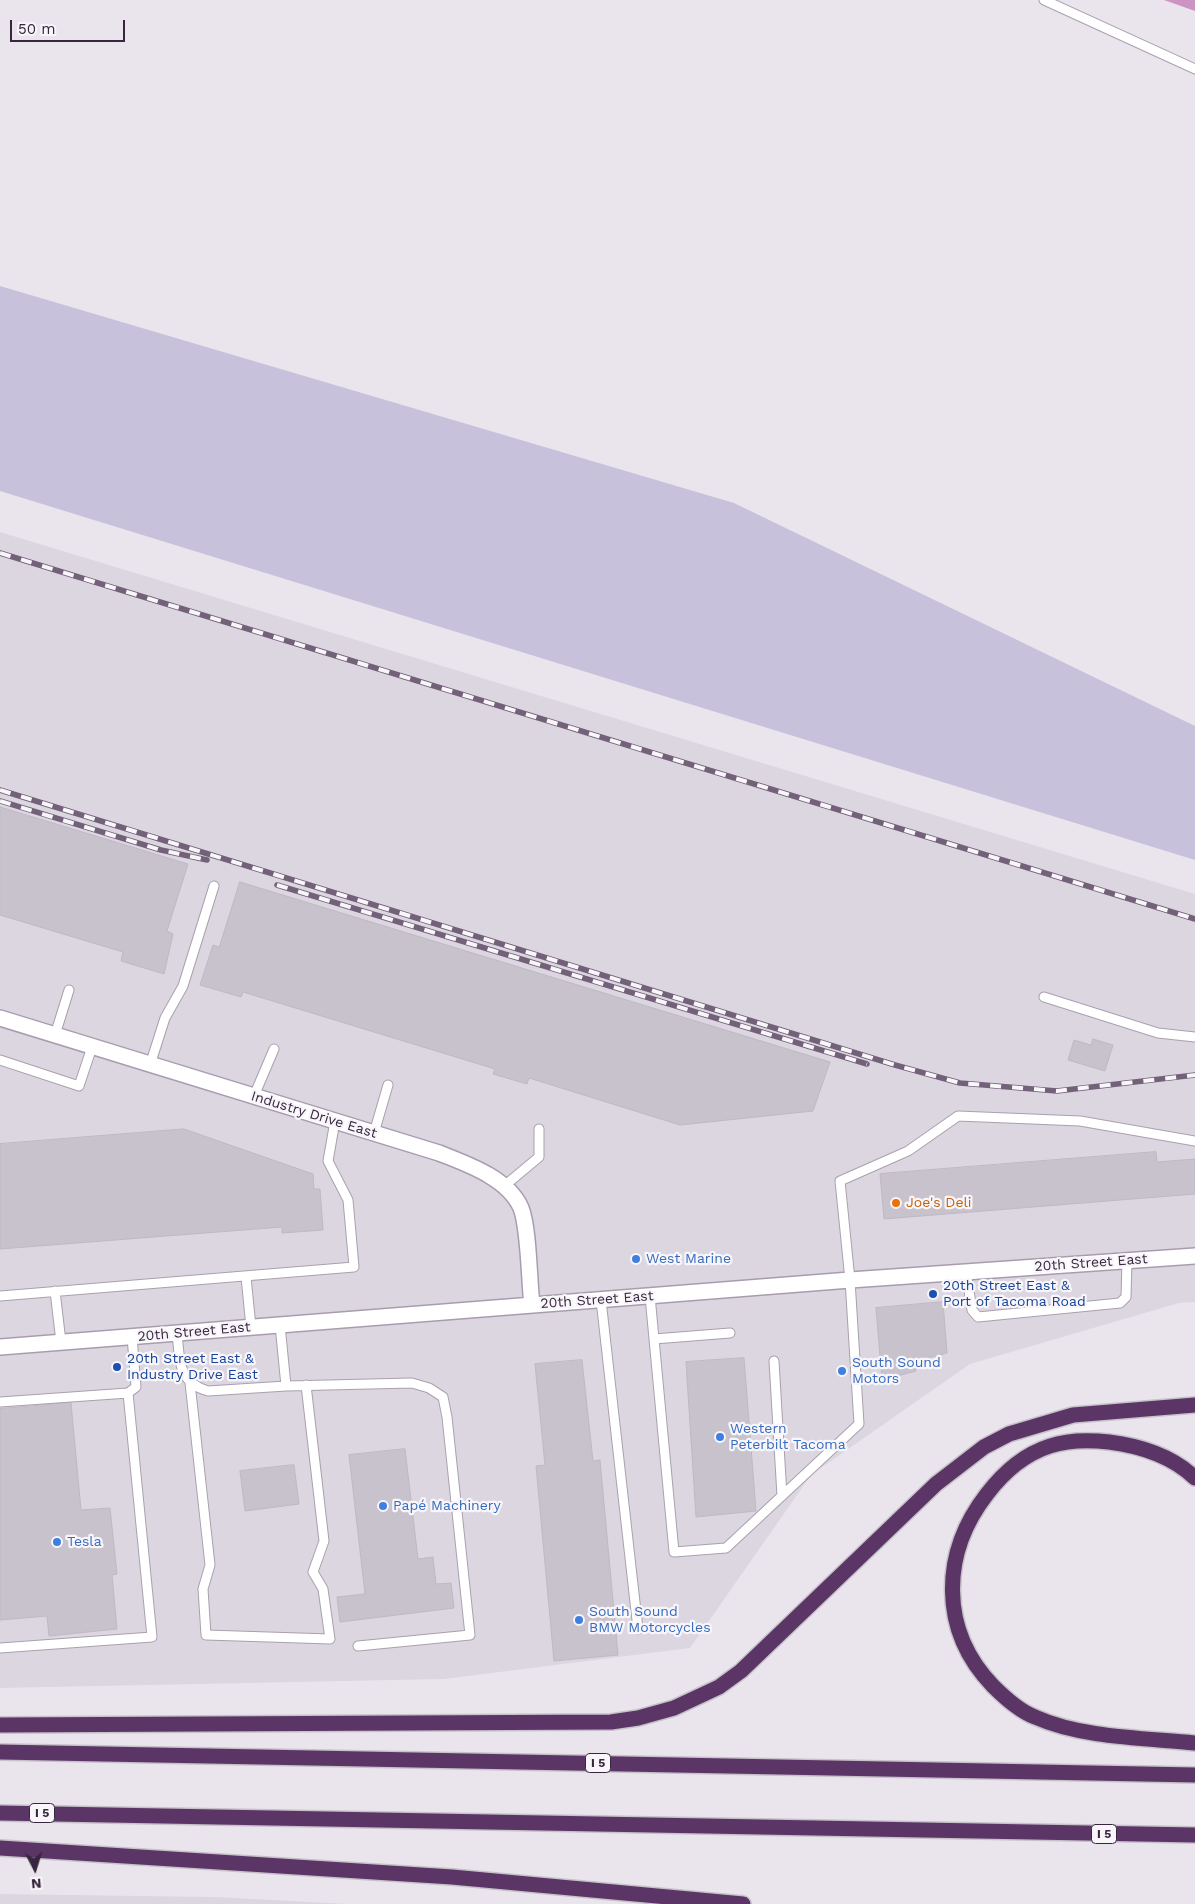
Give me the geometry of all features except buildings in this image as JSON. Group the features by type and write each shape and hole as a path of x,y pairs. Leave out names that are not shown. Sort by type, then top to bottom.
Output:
{"highway":[{"path":"0,1725 535,1723 611,1722 638,1718 674,1708 719,1687 741,1671 936,1484 984,1447 1009,1434 1073,1415 1195,1405"},
{"path":"1195,1478 1178,1464 1162,1456 1123,1444 1084,1441 1049,1446 1035,1452 1011,1468 992,1486 973,1511 956,1550 952,1579 955,1611 962,1639 970,1656 984,1676 1013,1703 1034,1717 1070,1729 1195,1743"},
{"name":"I 5","path":"0,1752 1195,1775"},
{"name":"I 5","path":"0,1813 1195,1835"},
{"path":"0,1848 452,1877 743,1904"}],"main road":[{"name":"Industry Drive East","path":"0,1018 439,1153 478,1168 490,1175 521,1207 532,1305"},
{"name":"20th Street East","path":"0,1347 850,1280 1195,1256"}],"lane":[{"path":"1044,0 1195,69"},
{"path":"150,1065 165,1018 183,986 214,886"},
{"path":"55,1035 69,990"},
{"path":"1044,997 1158,1033 1195,1037"},
{"path":"0,1060 79,1086 92,1047"},
{"path":"254,1096 274,1049"},
{"path":"374,1133 388,1085"},
{"path":"650,1296 674,1552 726,1548 859,1424 850,1280 840,1181 908,1151 958,1116 1080,1121 1195,1141"},
{"path":"0,1296 354,1267 348,1200 328,1161 335,1121"},
{"path":"503,1187 539,1156 539,1129"},
{"path":"966,1272 972,1310 978,1317 1120,1303 1126,1297 1127,1261"},
{"path":"246,1277 251,1327"},
{"path":"55,1291 61,1342"},
{"path":"601,1300 638,1629"},
{"path":"280,1325 286,1386"},
{"path":"176,1333 182,1372 190,1383 210,1565 203,1589 206,1635 330,1639 322,1589 313,1572 324,1541 306,1385"},
{"path":"654,1339 730,1333"},
{"path":"0,1402 128,1393 136,1387 132,1336"},
{"path":"774,1361 782,1496"},
{"path":"190,1383 208,1391 306,1385 412,1383 429,1388 443,1397 447,1417 470,1635 358,1646"},
{"path":"0,1648 152,1637 128,1393"}],"shaded area":[{"path":"1164,0 1195,0 1195,11"},
{"path":"0,286 734,503 1195,726 1195,860 0,491"},
{"path":"0,532 1195,894 1195,1302 1179,1303 970,1364 811,1475 690,1648 444,1679 0,1688"},
{"path":"0,1894 215,1897 349,1904 0,1904"}],"railway":[{"path":"0,553 1195,919"},
{"path":"0,790 895,1065 960,1083 1057,1091 1195,1075"},
{"path":"0,801 161,850 207,860"},
{"path":"277,885 867,1064"}],"place":[{"name":"Joe's Deli","path":"896,1203"},
{"name":"West Marine","path":"636,1259"},
{"name":"20th Street East & Port of Tacoma Road","path":"933,1294"},
{"name":"20th Street East & Industry Drive East","path":"117,1367"},
{"name":"South Sound Motors","path":"842,1371"},
{"name":"Western Peterbilt Tacoma","path":"720,1437"},
{"name":"Papé Machinery","path":"383,1506"},
{"name":"Tesla","path":"57,1542"},
{"name":"South Sound BMW Motorcycles","path":"579,1620"}]}
